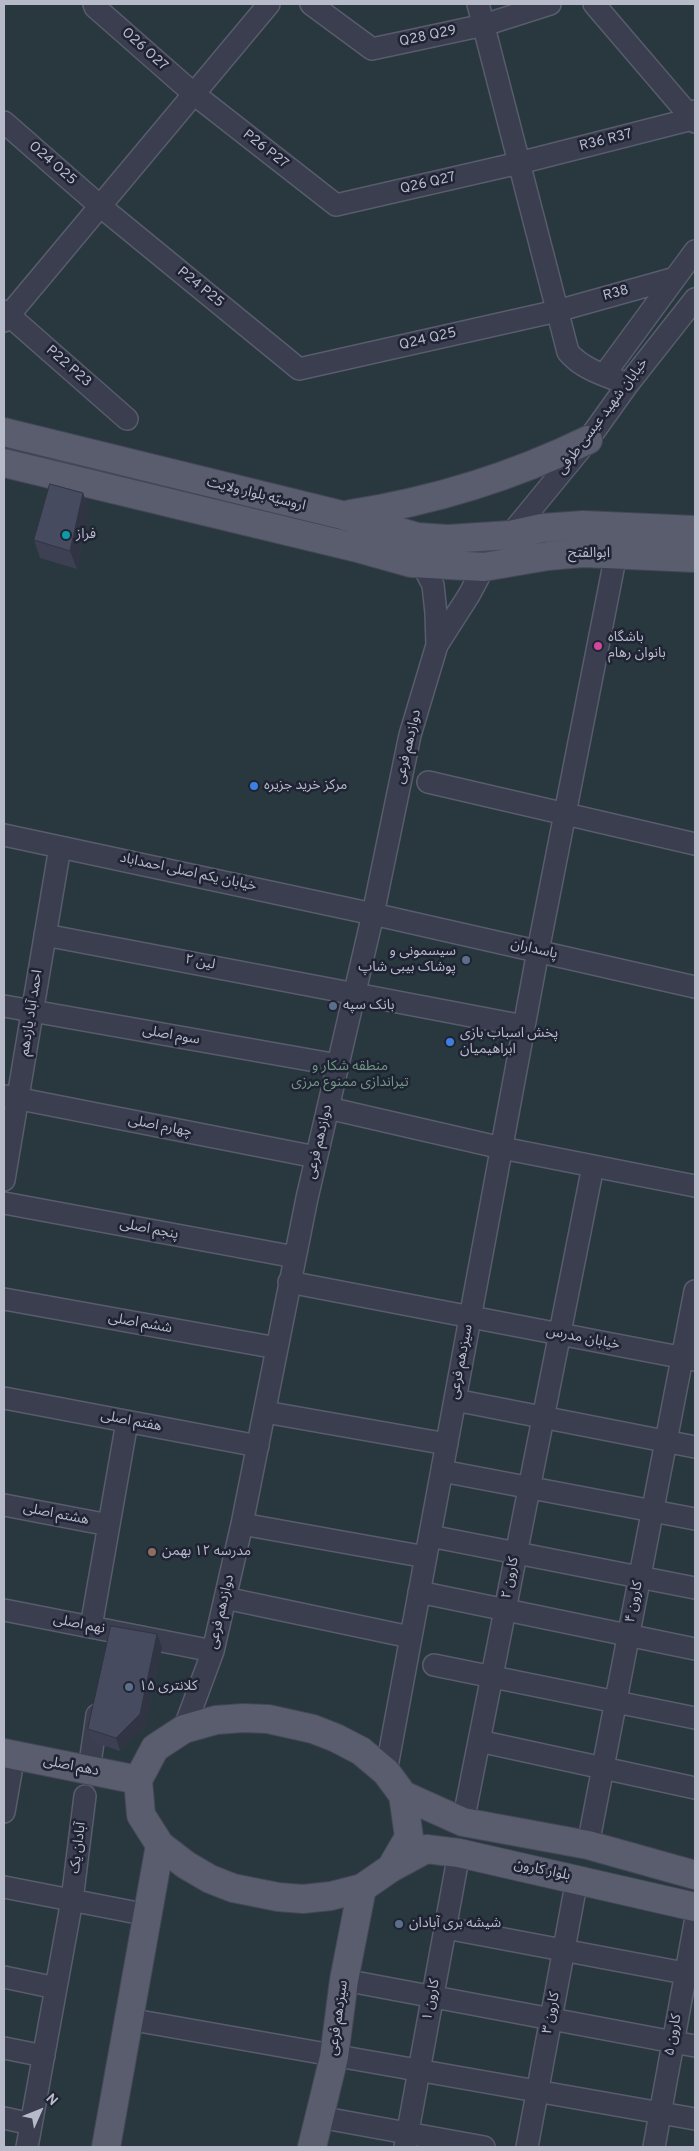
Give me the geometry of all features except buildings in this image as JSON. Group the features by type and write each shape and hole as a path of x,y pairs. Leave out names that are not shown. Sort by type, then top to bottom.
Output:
{"main road":[{"name":"اروسیّه بلوار ولایت","path":"4,432 342,515 418,537 448,539 510,535"},
{"path":"342,515 451,494 521,470 588,440"},
{"path":"110,489 119,476 118,460"},
{"name":"اروسیّه بلوار ولایت","path":"4,463 361,549 411,563 484,567"},
{"path":"164,502 161,486 164,479 170,474"},
{"name":"ابوالفتح","path":"510,535 542,528 583,525 695,530"},
{"path":"484,567 510,535"},
{"name":"ابوالفتح","path":"484,567 548,556 583,553 695,558"},
{"path":"362,1888 331,1896 303,1899 278,1898 233,1888 210,1879 186,1865 160,1845 141,1815 138,1780 155,1748 184,1729 216,1720 268,1719 313,1729 361,1751 386,1772 404,1795 463,1822 588,1845 695,1876"},
{"name":"دهم اصلی","path":"7,1763 87,1783 138,1780"},
{"path":"391,1868 409,1837 404,1795"},
{"path":"106,2147 160,1845"},
{"name":"بلوار کارون","path":"362,1888 391,1868 426,1849 459,1853 695,1907"},
{"name":"سیزدهم فرعی","path":"312,2147 334,2057 344,1980 362,1888"}],"street":[{"path":"5,316 269,4"},
{"name":"Q28 Q29","path":"311,4 372,49 484,25 550,4"},
{"path":"478,4 568,352 576,362 604,376 628,384"},
{"path":"594,4 694,117"},
{"name":"O26 O27","path":"95,5 194,94"},
{"name":"P26 P27","path":"194,94 336,205"},
{"name":"R36 R37","path":"519,163 694,117"},
{"name":"O24 O25","path":"4,122 100,206"},
{"name":"Q26 Q27","path":"336,205 519,163"},
{"name":"P24 P25","path":"100,206 299,369"},
{"path":"604,376 695,251"},
{"name":"R38","path":"557,311 675,278"},
{"name":"خیابان شهید عیسی طرفی","path":"510,535 588,440 628,384 695,299"},
{"name":"Q24 Q25","path":"299,369 557,311"},
{"name":"P22 P23","path":"5,316 127,419"},
{"name":"سیزدهم فرعی","path":"386,1772 538,951 616,554"},
{"path":"422,564 433,586 436,613 436,645"},
{"name":"دوازدهم فرعی","path":"184,1729 213,1651 242,1524 289,1282 373,914 410,735 436,645 469,595 484,567"},
{"path":"428,782 695,844"},
{"name":"خیابان یکم اصلی احمداباد","path":"4,835 115,857 373,914"},
{"name":"احمد آباد یازدهم","path":"4,1180 11,1097 32,1011 60,847"},
{"name":"پاسداران","path":"373,914 695,987"},
{"name":"لین ۲","path":"45,935 354,992 524,1026"},
{"name":"سوم اصلی","path":"4,1006 338,1065"},
{"name":"چهارم اصلی","path":"11,1097 316,1157"},
{"path":"328,1108 502,1148 695,1186"},
{"name":"کارون ۲","path":"463,1822 593,1166"},
{"name":"پنجم اصلی","path":"4,1203 295,1257"},
{"name":"خیابان مدرس","path":"289,1282 689,1359"},
{"name":"کارون ۴","path":"588,1845 666,1442 689,1359 695,1291"},
{"name":"ششم اصلی","path":"4,1299 277,1348"},
{"name":"هفتم اصلی","path":"4,1398 258,1446"},
{"path":"455,1400 695,1447"},
{"path":"265,1412 447,1444"},
{"path":"103,1636 109,1526 127,1422"},
{"path":"442,1471 695,1519"},
{"name":"هشتم اصلی","path":"4,1505 109,1526"},
{"path":"242,1524 426,1557"},
{"path":"430,1536 695,1588"},
{"path":"420,1592 695,1649"},
{"path":"225,1598 410,1637"},
{"name":"نهم اصلی","path":"4,1610 103,1636 213,1651"},
{"path":"434,1665 695,1718"},
{"name":"آبادان یک","path":"27,2147 72,1900 100,1696"},
{"path":"479,1742 695,1788"},
{"path":"4,1812 7,1763"},
{"name":"کارون ۱","path":"406,2140 459,1853"},
{"name":"کارون ۳","path":"527,2147 577,1879"},
{"path":"4,1887 148,1915"},
{"name":"کارون ۵","path":"654,2147 673,2042 691,1974 695,1923"},
{"path":"446,1928 691,1974"},
{"path":"4,1977 56,1988"},
{"path":"344,1980 695,2046"},
{"path":"128,2019 419,2072 695,2119"},
{"path":"4,2048 44,2056"},
{"path":"4,2118 31,2124"},
{"path":"319,2118 406,2140 484,2147"}],"green space":[{"name":"منطقه شکار و تیراندازی ممنوع مرزی","path":"4,4 695,4 695,2147 4,2147"}],"place":[{"name":"فراز","path":"66,535"},
{"name":"باشگاه بانوان رهام","path":"598,646"},
{"name":"مرکز خرید جزیره","path":"254,786"},
{"name":"سیسمونی و پوشاک بیبی شاپ","path":"466,960"},
{"name":"بانک سپه","path":"333,1006"},
{"name":"پخش اسباب بازی ابراهیمیان","path":"450,1042"},
{"name":"مدرسه ۱۲ بهمن","path":"152,1552"},
{"name":"کلانتری ۱۵","path":"129,1687"},
{"name":"شیشه بری آبادان","path":"399,1924"}]}
